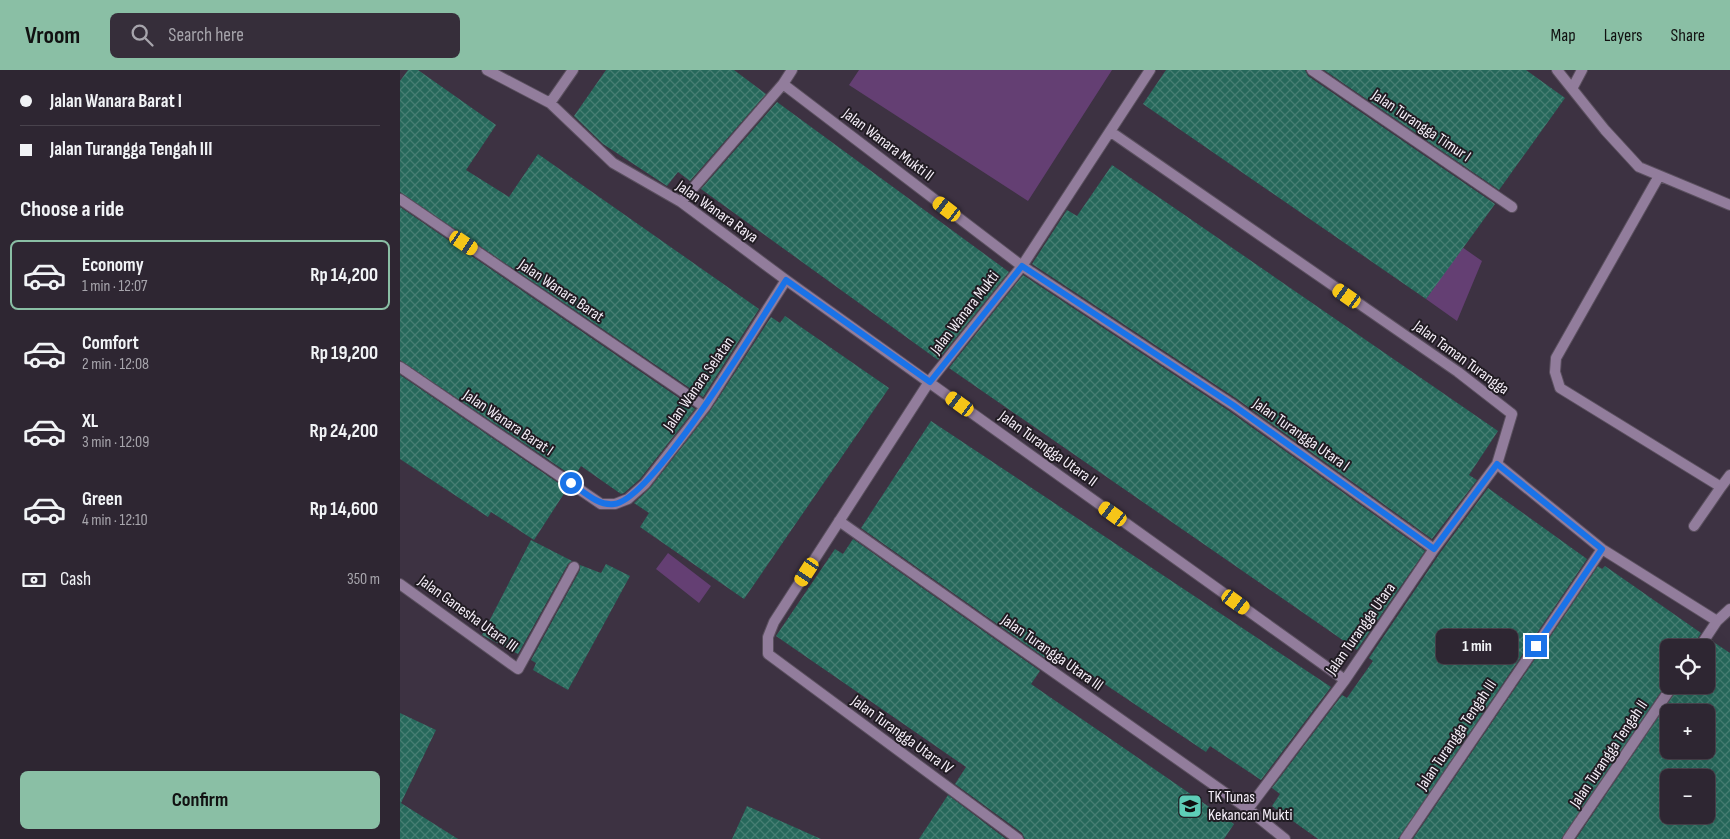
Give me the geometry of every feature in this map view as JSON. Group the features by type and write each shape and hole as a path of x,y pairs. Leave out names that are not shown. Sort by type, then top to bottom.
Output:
{"street":[{"name":"Jalan Wanara Raya","path":"487,70 550,103 612,163 680,202 930,382"},
{"path":"550,103 573,70"},
{"path":"680,202 783,84 792,70"},
{"name":"Jalan Wanara Mukti","path":"768,654 768,637 774,622 839,521 930,382 1022,266 1150,70"},
{"name":"Jalan Turangga Timur I","path":"1312,70 1512,207"},
{"path":"1557,70 1573,87 1605,130 1639,167 1730,204"},
{"path":"1573,87 1582,70"},
{"name":"Jalan Wanara Mukti II","path":"783,84 1022,266"},
{"name":"Jalan Taman Turangga","path":"1111,132 1458,372 1512,414 1497,464"},
{"path":"1659,176 1556,358 1555,372 1560,388 1721,487"},
{"name":"Jalan Wanara Barat","path":"400,199 705,407"},
{"name":"Jalan Turangga Utara I","path":"1022,266 1233,405 1434,549"},
{"name":"Jalan Wanara Selatan","path":"628,499 645,484 705,407 786,280"},
{"name":"Jalan Wanara Barat I","path":"400,366 601,504 615,504 628,499"},
{"name":"Jalan Turangga Utara II","path":"930,382 1345,680"},
{"path":"1497,464 1602,549 1717,621"},
{"name":"Jalan Turangga Utara","path":"1248,809 1345,680 1434,549 1497,464"},
{"path":"1694,526 1730,475"},
{"name":"Jalan Turangga Utara III","path":"839,521 1248,809 1285,839"},
{"name":"Jalan Turangga Tengah III","path":"1405,839 1602,549"},
{"name":"Jalan Ganesha Utara III","path":"400,584 518,669 574,567"},
{"path":"1705,639 1717,621 1730,609"},
{"name":"Jalan Turangga Utara IV","path":"768,654 1018,839"},
{"name":"Jalan Turangga Tengah II","path":"1568,839 1668,694"}],"shaded area":[{"path":"859,70 1112,70 1028,201 849,85"},
{"path":"1462,247 1482,261 1457,321 1426,299"},
{"path":"668,553 711,586 699,603 656,569"}],"building":[{"path":"408,70 418,70 496,125 466,170 509,197 538,154 759,309 703,397 400,192 400,81"},
{"path":"606,70 734,70 766,94 690,181 678,172 667,186 603,144 574,116"},
{"path":"1166,70 1305,70 1308,76 1495,204 1426,299 1143,104"},
{"path":"1324,70 1526,70 1565,98 1499,190"},
{"path":"777,102 1009,272 938,360 701,189"},
{"path":"1112,165 1498,431 1469,475 1477,480 1432,539 1237,399 1032,264 1067,210 1077,216"},
{"path":"400,207 695,409 640,479 624,493 621,494 581,466 574,477 400,360"},
{"path":"1023,275 1229,411 1425,551 1357,650 949,368"},
{"path":"785,316 889,388 744,599 640,527 649,513 634,503 650,488 710,411 771,317 780,323"},
{"path":"400,375 567,489 534,540 491,512 488,517 400,459"},
{"path":"931,421 1331,687 1261,780 1210,746 1206,752 1054,650 1048,660 861,528"},
{"path":"1488,488 1587,559 1398,839 1318,839 1272,806 1280,794 1272,788 1342,695 1347,698 1373,661 1369,658 1440,553"},
{"path":"853,539 1040,671 1031,684 1234,824 1224,839 1025,839 1022,833 955,784 966,767 776,636 835,549 843,554"},
{"path":"531,540 572,561 568,564 518,654 482,635"},
{"path":"606,564 630,576 568,690 533,670 536,663 531,660 580,570 580,565 601,573"},
{"path":"1598,566 1602,569 1605,566 1701,633 1697,639 1660,639 1660,693 1561,839 1413,839"},
{"path":"1715,643 1730,653 1730,839 1576,839 1660,715 1660,759 1715,759 1715,704 1667,704 1674,694 1715,694"},
{"path":"400,713 436,730 401,803 458,839 400,839"},
{"path":"948,795 1006,839 919,839"},
{"path":"747,806 821,839 732,839"}],"place":[{"name":"TK Tunas Kekancan Mukti","path":"1190,806"}],"route":[{"path":"571,483 601,504 615,504 628,499 645,484 705,407 786,280 930,382 1022,266 1233,405 1434,549 1497,464 1602,549 1536,646"}]}
